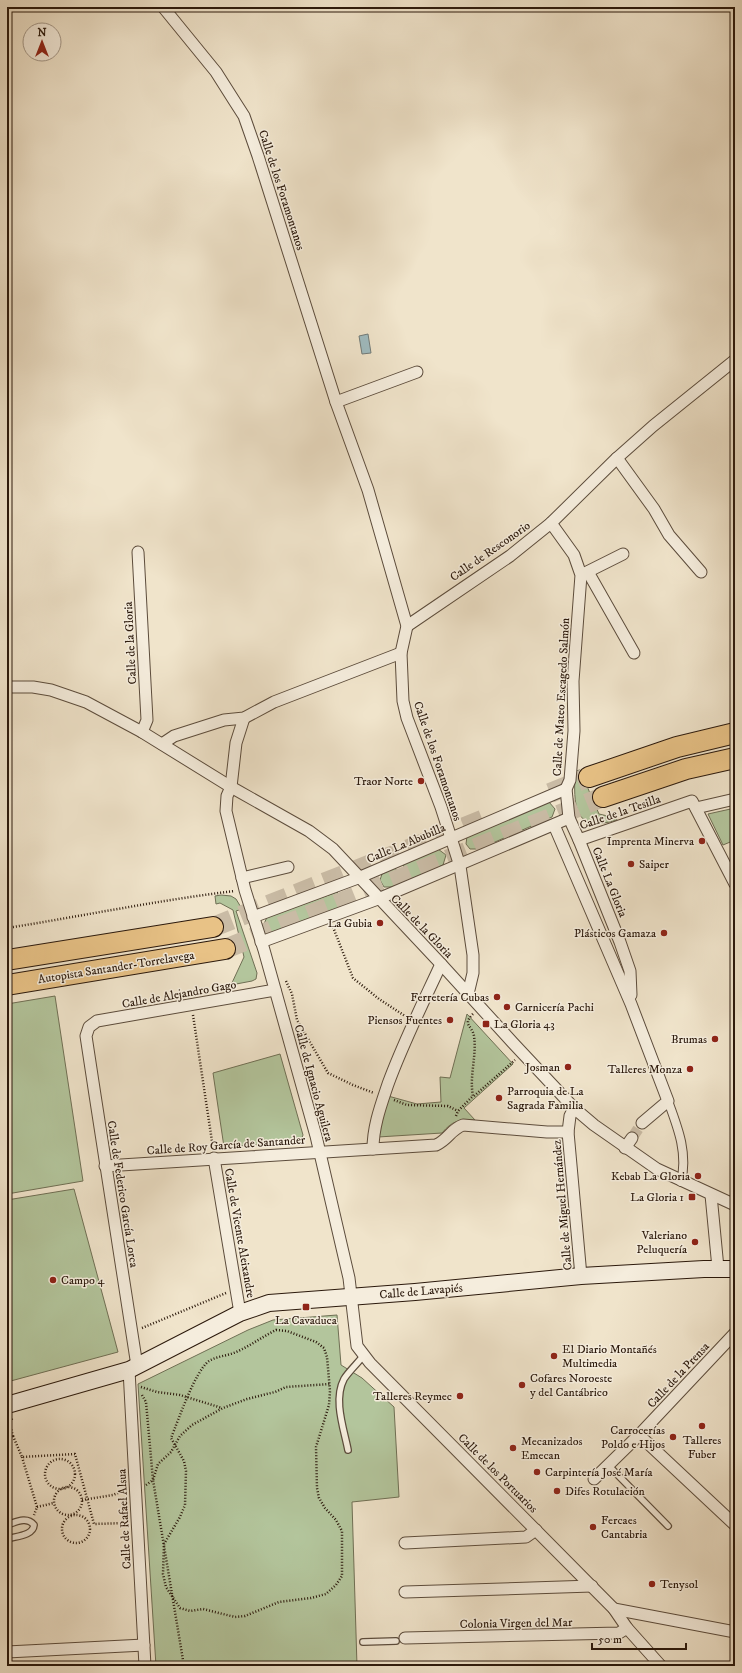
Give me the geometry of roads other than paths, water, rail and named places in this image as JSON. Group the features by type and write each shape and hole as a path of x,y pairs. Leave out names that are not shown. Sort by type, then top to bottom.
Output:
{"highway":[{"path":"589,777 677,747 735,733"},
{"path":"602,797 686,769 735,758"},
{"name":"Autopista Santander-Torrelavega","path":"7,960 213,927"},
{"name":"Autopista Santander-Torrelavega","path":"7,985 225,949"}],"main road":[{"name":"Calle de Lavapiés","path":"7,1405 132,1373 240,1313 269,1303 582,1276 729,1268"}],"street":[{"name":"Calle de los Foramontanos","path":"163,7 216,72 244,116 336,402 368,490 407,626 401,653 400,676 407,718 460,866 473,955 473,974 468,994"},
{"name":"Calle de Resconorio","path":"407,626 510,556 551,523 617,458 735,360"},
{"path":"336,402 417,372"},
{"path":"617,458 654,509 669,535 701,572"},
{"name":"Calle de Mateo Escagedo Salmón","path":"551,523 574,555 634,653"},
{"name":"Calle de la Gloria","path":"138,552 147,720 142,732"},
{"path":"585,574 623,554"},
{"name":"Calle de Mateo Escagedo Salmón","path":"569,818 566,789 570,780 573,737 573,681 585,574"},
{"path":"162,744 174,736 224,720 244,718 255,711 281,699 401,653"},
{"name":"Calle de la Gloria","path":"7,687 33,687 51,690 86,702 142,732 231,787 309,831 333,850 574,1108 625,1148 657,1169 681,1182 735,1205"},
{"path":"231,787 236,743 244,718"},
{"name":"Calle de Ignacio Aguilera","path":"231,787 227,796 226,811 245,890 275,990 320,1152 352,1296"},
{"name":"Calle La Abubilla","path":"253,917 358,878 566,789"},
{"name":"Calle de la Tesilla","path":"569,818 579,840 694,805 735,799"},
{"path":"694,805 735,884"},
{"path":"261,942 378,899 460,866 569,818"},
{"path":"554,825 631,1004 668,1101 678,1132 684,1159 685,1167 681,1182"},
{"name":"Calle La Gloria","path":"579,840 620,942 630,971 631,1004"},
{"path":"242,878 288,867"},
{"path":"373,1149 373,1135 384,1096 399,1056 441,964"},
{"name":"Calle de Alejandro Gago","path":"89,1027 98,1021 275,990"},
{"name":"Calle de Federico García Lorca","path":"89,1027 86,1036 132,1332 132,1373"},
{"path":"642,1123 668,1101"},
{"path":"568,1132 570,1116 574,1108"},
{"name":"Calle de Roy García de Santander","path":"105,1166 436,1145 446,1140 455,1128 463,1125 547,1132 568,1132"},
{"name":"Calle de Miguel Hernández","path":"568,1132 582,1276"},
{"path":"625,1148 632,1138"},
{"name":"Calle de Vicente Aleixandre","path":"214,1158 240,1313"},
{"path":"711,1195 729,1268"},
{"name":"Calle de los Portuarios","path":"352,1296 357,1346 364,1355 614,1609 627,1628 661,1666"},
{"name":"Calle de la Prensa","path":"594,1479 640,1435 735,1333"},
{"name":"Calle de Rafael Alsua","path":"132,1373 137,1523 145,1666"},
{"path":"640,1435 735,1525"},
{"path":"405,1543 526,1537 536,1530"},
{"path":"405,1592 592,1586"},
{"path":"614,1609 735,1632"},
{"name":"Colonia Virgen del Mar","path":"401,1640 619,1633 627,1628"},
{"path":"7,1652 144,1645"}],"lane":[{"path":"348,1450 340,1413 340,1395 344,1380 364,1355"},
{"path":"608,1465 668,1526"},
{"path":"7,1525 27,1519 34,1525 34,1529 30,1533 7,1539"},
{"path":"363,1642 401,1640"}],"water":[{"path":"368,334 371,353 362,354 359,336"}],"tunnel":[{"path":"550,793 589,777"},
{"path":"225,949 603,797"},
{"path":"213,927 487,818"},
{"path":"632,1138 642,1123"}],"place":[{"name":"Traor Norte","path":"421,781"},
{"name":"Imprenta Minerva","path":"702,841"},
{"name":"Saiper","path":"631,864"},
{"name":"La Gubia","path":"380,923"},
{"name":"Plásticos Gamaza","path":"664,933"},
{"name":"Ferretería Cubas","path":"497,997"},
{"name":"Carnicería Pachi","path":"507,1007"},
{"name":"Piensos Fuentes","path":"450,1020"},
{"name":"La Gloria 43","path":"486,1024"},
{"name":"Brumas","path":"715,1039"},
{"name":"Josman","path":"568,1067"},
{"name":"Talleres Monza","path":"690,1069"},
{"name":"Parroquia de La Sagrada Familia","path":"499,1098"},
{"name":"Kebab La Gloria","path":"698,1176"},
{"name":"La Gloria 1","path":"692,1197"},
{"name":"Valeriano Peluquería","path":"695,1242"},
{"name":"Campo 4","path":"53,1280"},
{"name":"La Cavaduca","path":"306,1307"},
{"name":"El Diario Montañés Multimedia","path":"554,1356"},
{"name":"Cofares Noroeste y del Cantábrico","path":"522,1385"},
{"name":"Talleres Reymec","path":"460,1396"},
{"name":"Talleres Fuber","path":"702,1426"},
{"name":"Carrocerías Poldo e Hijos","path":"673,1437"},
{"name":"Mecanizados Emecan","path":"513,1448"},
{"name":"Carpintería José María","path":"537,1472"},
{"name":"Difes Rotulación","path":"557,1491"},
{"name":"Fercaes Cantabria","path":"593,1527"},
{"name":"Tenysol","path":"652,1584"}]}
